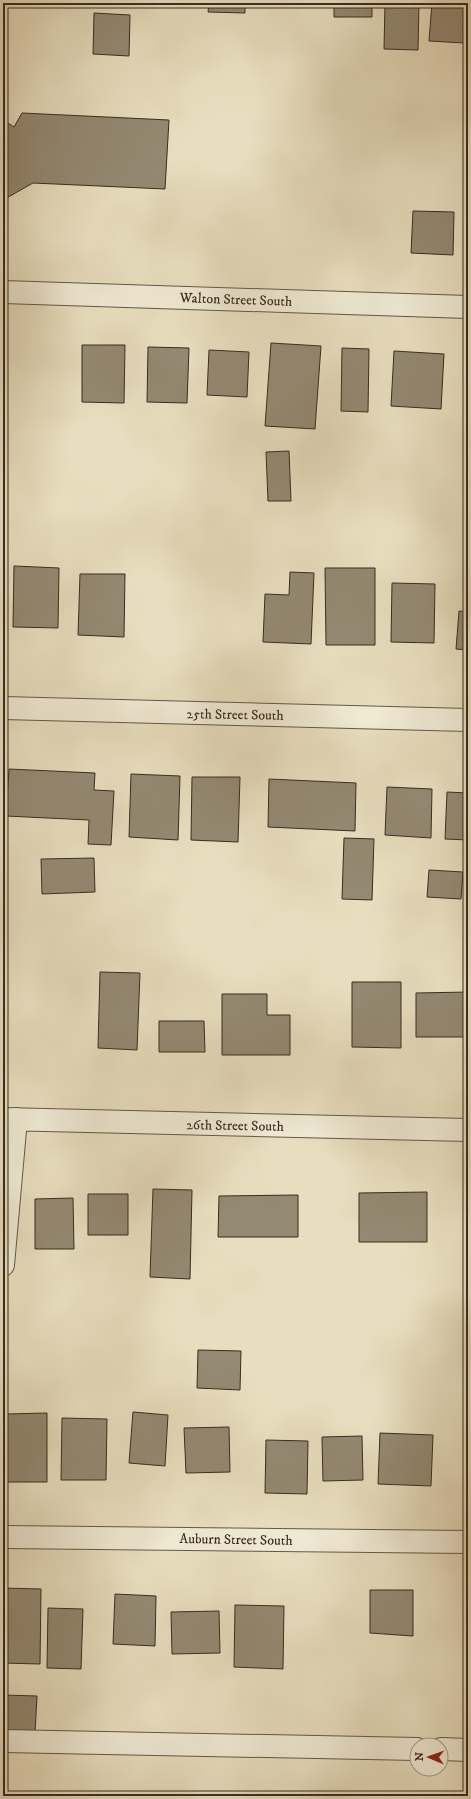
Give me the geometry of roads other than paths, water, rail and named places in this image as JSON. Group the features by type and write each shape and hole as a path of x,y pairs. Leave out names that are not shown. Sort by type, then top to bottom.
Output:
{"street":[{"name":"Walton Street South","path":"3,292 468,307"},
{"name":"25th Street South","path":"3,708 468,720"},
{"name":"26th Street South","path":"10,1119 468,1130"},
{"path":"3,1265 10,1119"},
{"name":"Auburn Street South","path":"3,1537 468,1542"},
{"path":"3,1740 409,1749"},
{"path":"449,1749 468,1750"}]}
